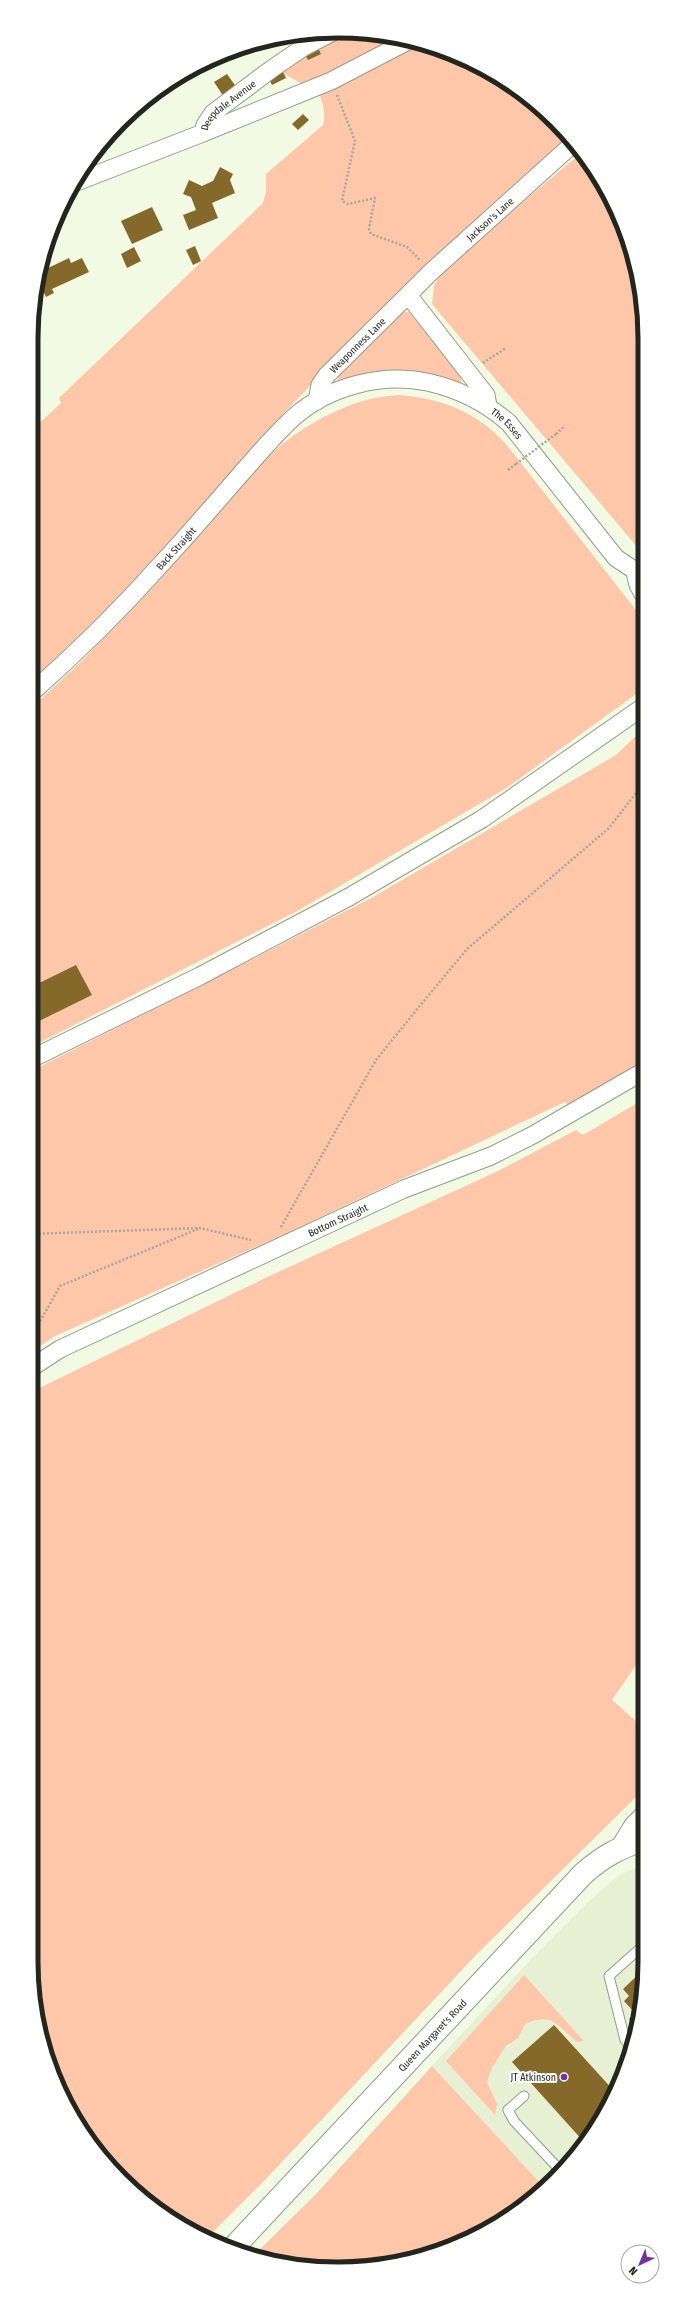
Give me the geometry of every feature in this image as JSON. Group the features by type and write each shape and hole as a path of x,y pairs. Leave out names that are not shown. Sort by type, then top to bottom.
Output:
{"main road":[{"name":"Queen Margaret's Road","path":"237,2244 582,1874 602,1857 638,1842"}],"street":[{"name":"Deepdale Avenue","path":"84,179 203,133 205,125 213,113 279,64 304,47 320,39"},
{"path":"203,133 331,81 401,45"},
{"name":"Jackson's Lane","path":"408,295 432,271 570,148"},
{"path":"408,295 486,395 488,406"},
{"name":"Weaponness Lane","path":"317,401 323,380 408,295"},
{"name":"The Esses","path":"317,401 340,390 359,384 398,379 441,385 465,393 488,406 509,423 616,558 638,573"},
{"name":"Back Straight","path":"38,687 76,654 162,563 273,438 295,416 317,401"},
{"path":"38,1055 200,976 349,897 482,819 638,710"},
{"name":"Bottom Straight","path":"38,1363 60,1349 404,1189 491,1156 533,1135 638,1074"},
{"path":"620,1848 633,1825 638,1820"}],"lane":[{"path":"627,2043 625,2040 609,1976 638,1950"},
{"path":"524,2096 508,2110 514,2121 557,2167"}],"path":[{"path":"331,81 355,138 342,201 348,204 375,198 369,230 371,234 407,247 432,271"},
{"path":"469,373 506,348"},
{"path":"508,470 565,426"},
{"path":"287,1244 280,1230 376,1060 467,949 608,829 638,790"},
{"path":"38,1325 60,1286 200,1228"},
{"path":"38,1234 200,1228 248,1241 255,1238"}],"shaded area":[{"path":"337,38 377,41 416,48 453,61 488,78 536,112 564,140 412,280 283,414 159,558 72,649 38,678 38,424 61,403 59,398 263,203 266,192 266,174 323,125 324,109 319,93 277,70"},
{"path":"577,156 598,188 607,205 622,242 632,279 638,338 638,548 432,304 434,285 448,264"},
{"path":"409,312 461,376 461,383 339,381 337,375 401,313"},
{"path":"399,395 429,399 444,403 483,423 506,444 638,613 638,693 508,787 299,910 38,1043 38,702 84,659 269,455 298,433 330,414 364,401"},
{"path":"638,734 638,1067 570,1107 565,1102 289,1232 55,1336 38,1347 38,1067 373,897 616,755"},
{"path":"638,1103 638,1662 612,1700 638,1723 638,1795 476,1955 267,2178 211,2234 188,2222 155,2200 140,2188 112,2160 100,2145 78,2112 69,2095 54,2058 44,2021 38,1962 38,1389 263,1279 498,1171 576,1130 583,1135"},
{"path":"638,1867 637,1982 628,2040 615,2077 598,2112 564,2160 541,2183 432,2066 531,1959 588,1902 619,1875"},
{"path":"524,1975 584,2041 577,2042 554,2022 548,2020 542,2019 525,2024 518,2038 506,2046 492,2068 487,2082 497,2104 495,2115 446,2061"},
{"path":"432,2066 541,2183 521,2200 488,2222 453,2239 416,2252 377,2259 338,2262 299,2259 258,2251 316,2194"}],"building":[{"path":"317,46 321,54 308,60 304,53"},
{"path":"282,70 286,78 272,85 268,77"},
{"path":"227,74 237,88 224,97 214,82"},
{"path":"303,114 309,120 298,130 292,124"},
{"path":"220,167 233,174 230,180 235,193 212,203 218,218 189,230 183,215 196,210 191,197 183,194 189,180 202,186 213,181"},
{"path":"152,207 163,230 132,244 121,221"},
{"path":"195,246 201,261 193,265 186,250"},
{"path":"134,247 141,261 127,268 121,254"},
{"path":"69,258 71,263 82,258 89,272 52,289 54,293 46,297 42,289 46,269"},
{"path":"76,965 92,995 38,1022 38,984"},
{"path":"637,1975 633,2011 624,2001 629,1996 623,1989"},
{"path":"633,2015 632,2022 629,2019"},
{"name":"JT Atkinson","path":"554,2025 611,2087 598,2112 581,2138 512,2062"}],"place":[{"name":"JT Atkinson","path":"564,2077"}]}
